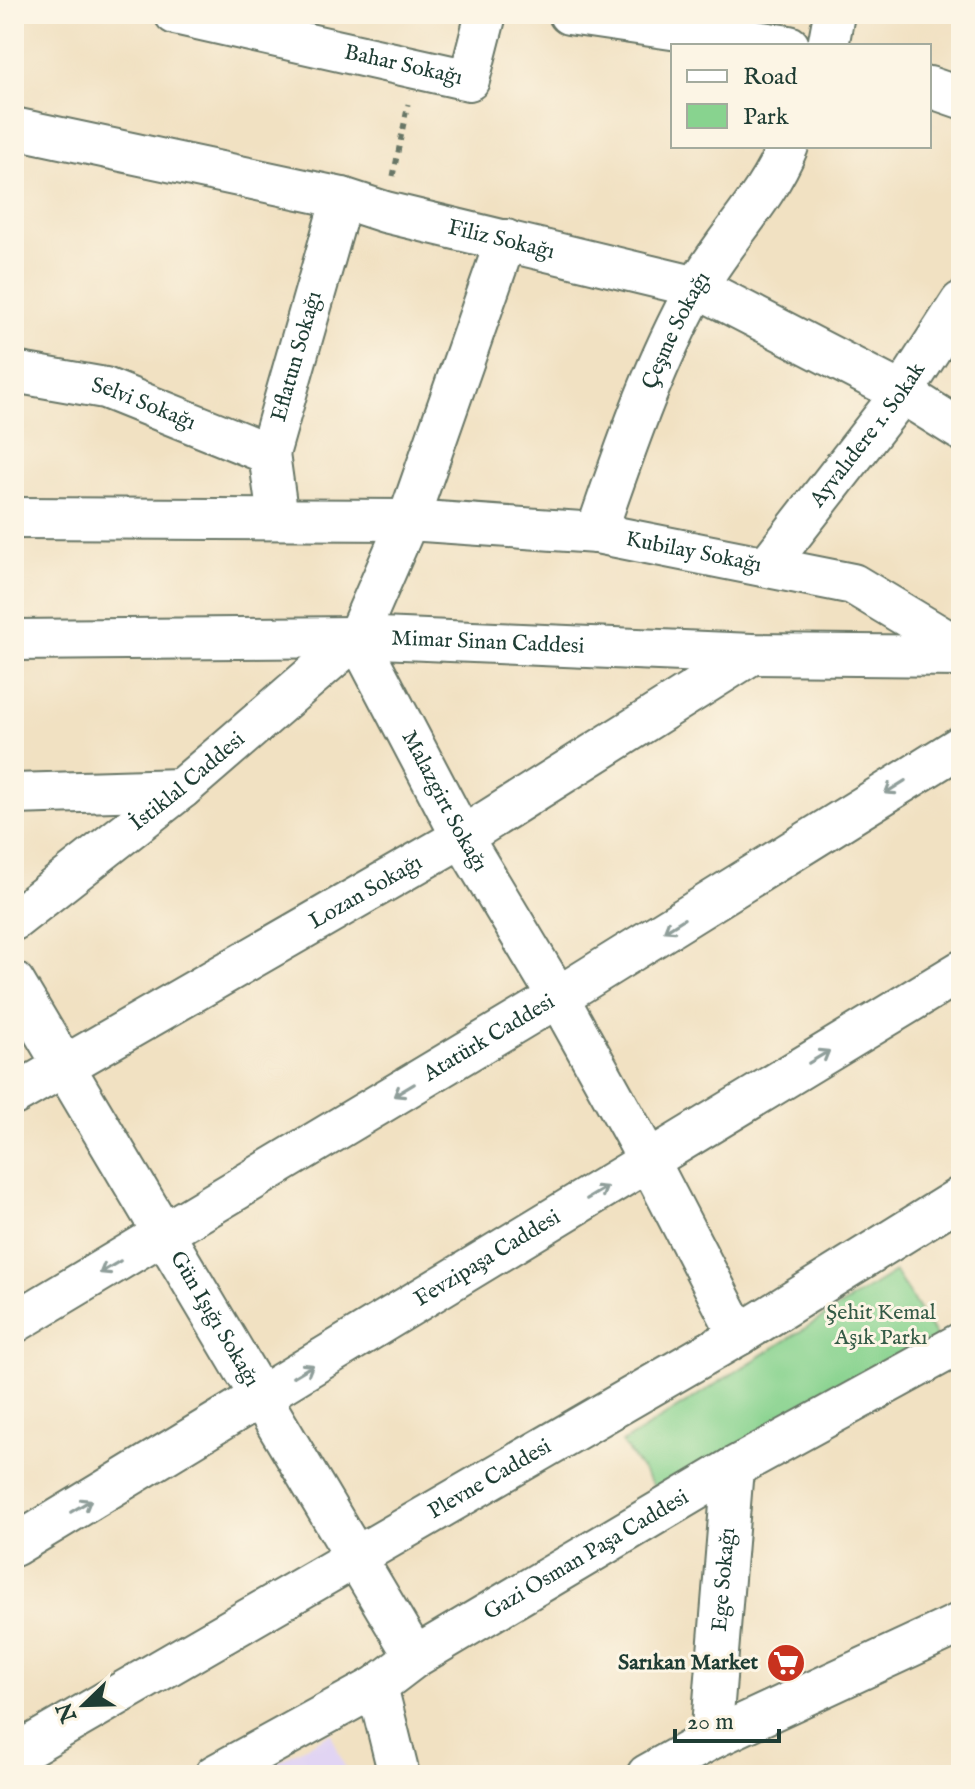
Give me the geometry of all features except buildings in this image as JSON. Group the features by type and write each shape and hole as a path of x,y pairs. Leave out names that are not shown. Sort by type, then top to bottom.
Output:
{"street":[{"name":"Bahar Sokağı","path":"175,14 323,29 416,67 469,80 486,14"},
{"path":"828,44 834,14"},
{"path":"580,15 776,44"},
{"path":"931,88 961,98"},
{"name":"Filiz Sokağı","path":"14,128 342,198 385,212 697,287 902,393 961,430"},
{"name":"Çeşme Sokağı","path":"596,533 645,394 697,287 775,178 787,148"},
{"name":"Eflatun Sokağı","path":"278,518 269,454 342,198"},
{"path":"357,637 408,520 506,240"},
{"name":"Ayvalıdere 1. Sokak","path":"768,565 902,393 961,302"},
{"name":"Selvi Sokağı","path":"14,372 105,388 269,454"},
{"path":"14,518 278,518"},
{"name":"Kubilay Sokağı","path":"278,518 408,520 596,533 768,565 853,584 961,649"},
{"name":"Mimar Sinan Caddesi","path":"14,640 357,637 752,654 961,656"},
{"name":"İstiklal Caddesi","path":"14,920 181,789 357,637"},
{"name":"Malazgirt Sokağı","path":"357,637 462,837 558,997 649,1161 739,1335"},
{"name":"Lozan Sokağı","path":"14,1095 462,837 752,654"},
{"name":"Atatürk Caddesi","path":"14,1323 558,997 961,746"},
{"path":"14,794 181,789"},
{"name":"Fevzipaşa Caddesi","path":"14,1546 961,971"},
{"name":"Gün Işığı Sokağı","path":"14,982 65,1064 162,1236 415,1657"},
{"name":"Plevne Caddesi","path":"14,1755 739,1335 961,1197"},
{"name":"Gazi Osman Paşa Caddesi","path":"215,1775 377,1686 415,1657 733,1468 961,1343"},
{"name":"Ege Sokağı","path":"711,1739 733,1468"},
{"path":"647,1775 711,1739 961,1623"},
{"path":"377,1686 399,1775"}],"path":[{"path":"385,212 416,67"}],"shaded area":[{"path":"331,1733 348,1775 253,1775"}],"green space":[{"name":"Şehit Kemal Aşık Parkı","path":"895,1272 937,1338 659,1493 622,1443"}],"place":[{"name":"Sarıkan Market","path":"786,1663"}]}
